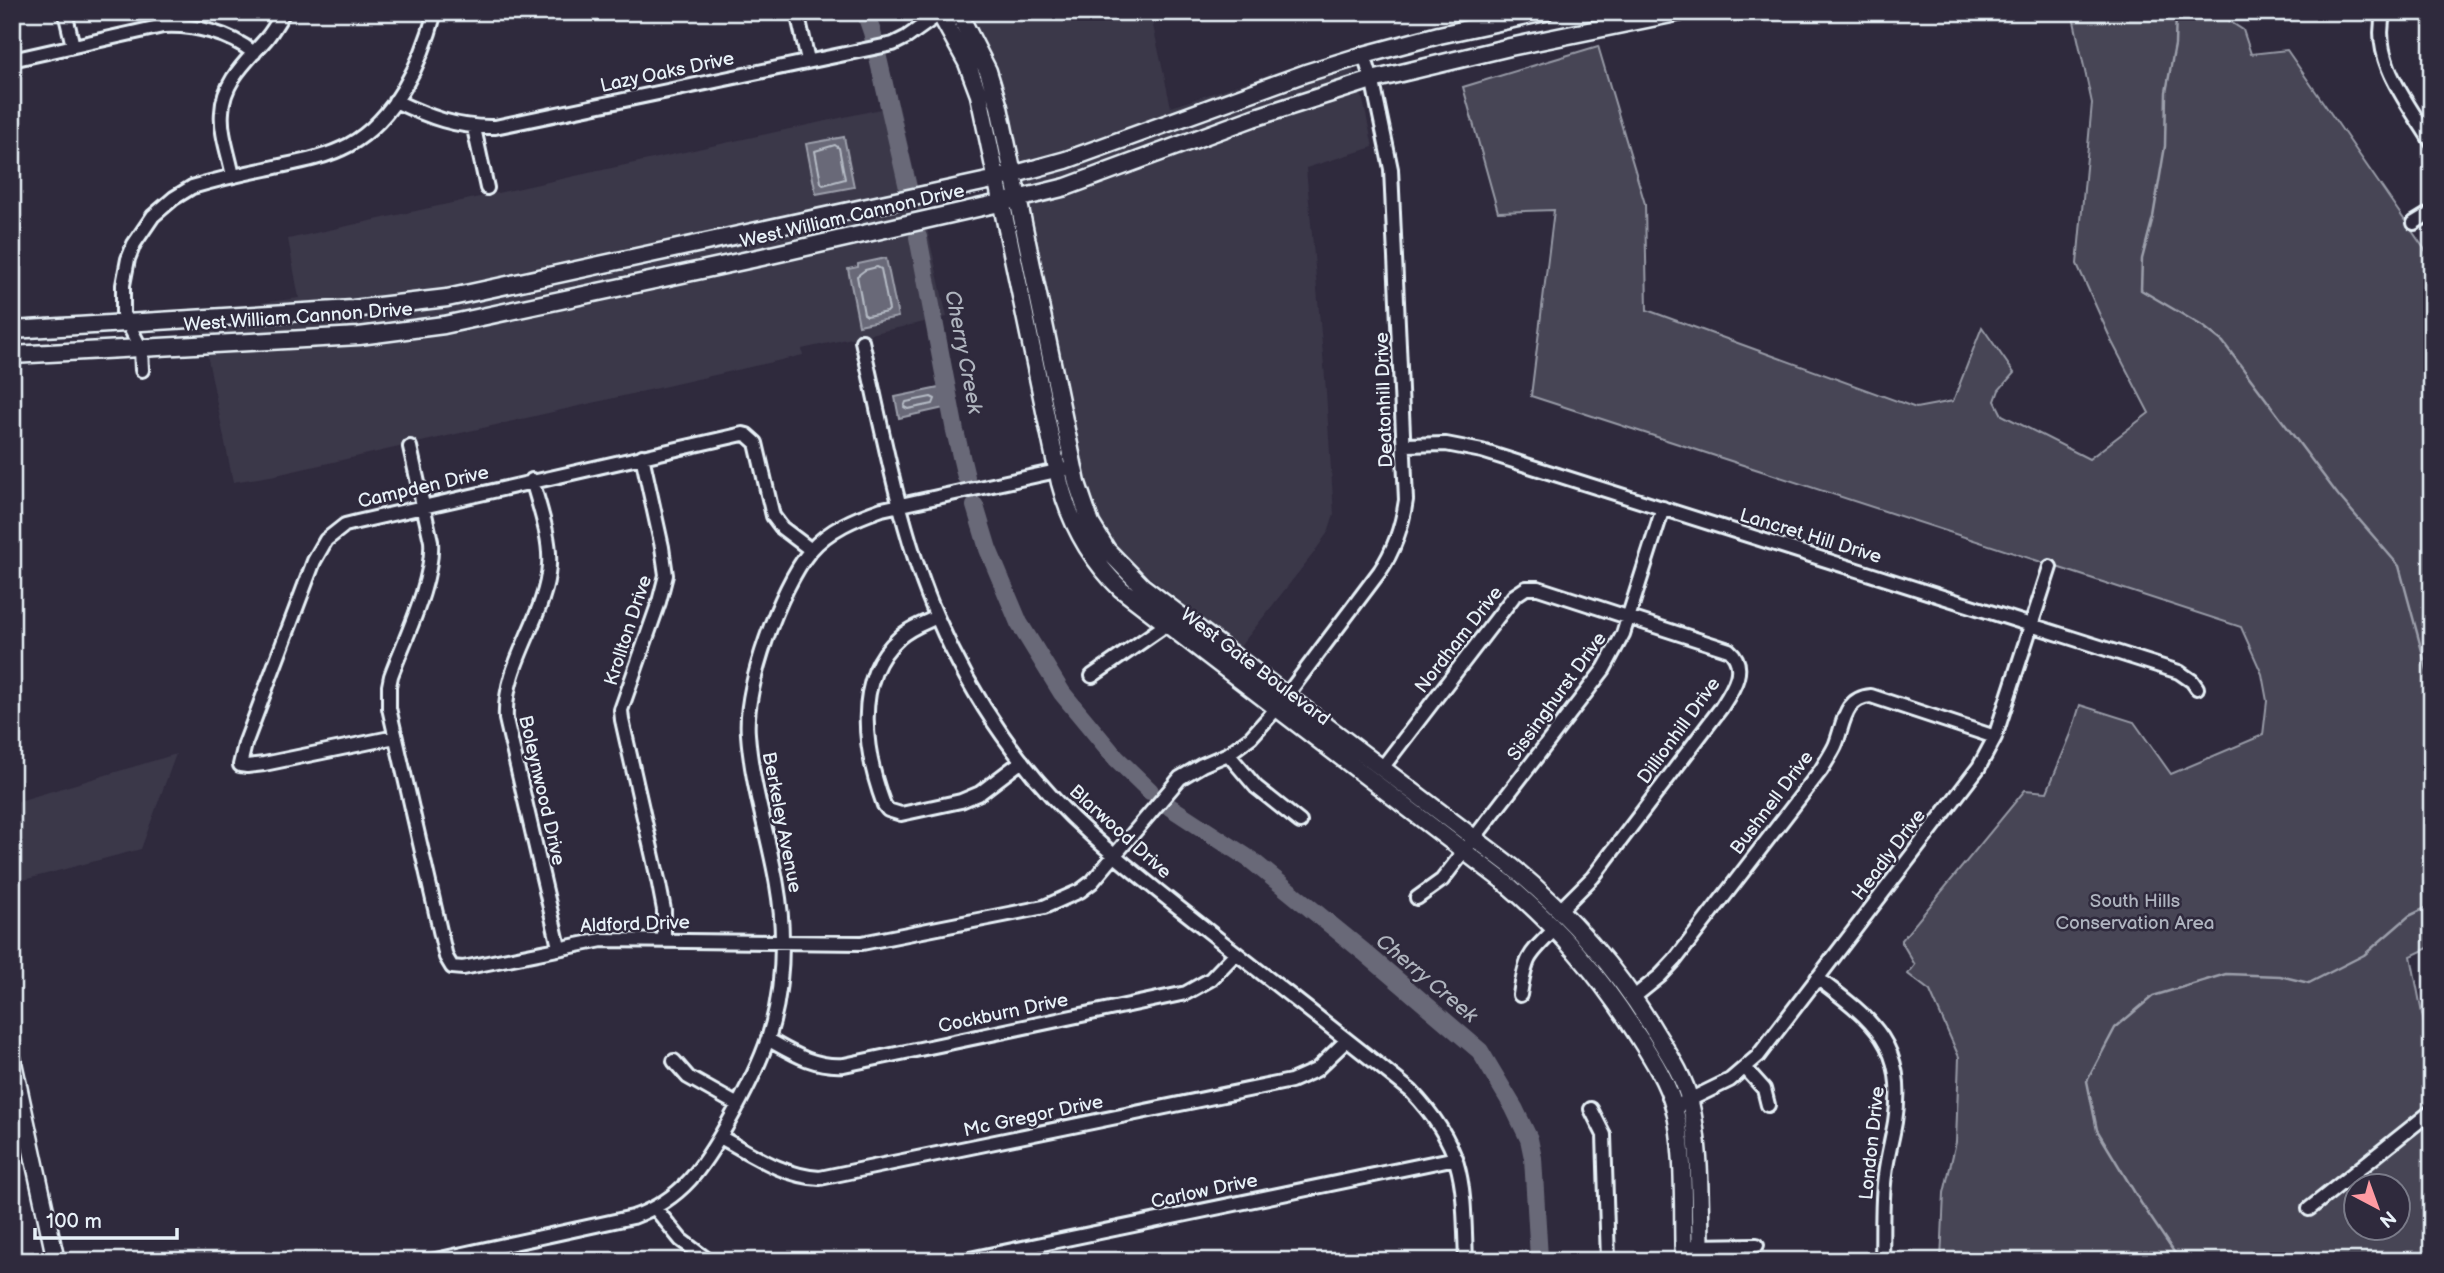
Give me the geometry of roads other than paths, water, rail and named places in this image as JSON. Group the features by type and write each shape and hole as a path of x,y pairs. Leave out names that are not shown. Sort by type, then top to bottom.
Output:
{"main road":[{"name":"West Gate Boulevard","path":"958,12 988,71 999,107 1004,177"},
{"name":"West William Cannon Drive","path":"12,330 399,304 447,298 1004,177 1066,160 1161,124 1364,55 1439,35 1545,12"},
{"name":"West William Cannon Drive","path":"12,355 394,332 444,325 1066,187 1300,102 1372,80 1510,47 1681,12"},
{"name":"West Gate Boulevard","path":"940,13 976,85 1004,177 1035,366 1065,469 1091,524 1107,550 1124,570 1530,903 1590,967 1619,1006 1682,1103 1696,1133 1700,1253"},
{"path":"1161,124 1173,148"},
{"name":"West Gate Boulevard","path":"1009,201 1053,360 1065,469 1066,508 1091,555 1121,589 1165,623 1382,768 1475,838 1561,909 1601,953 1634,997 1675,1063 1682,1103 1680,1141 1684,1254"},
{"path":"570,271 575,298"},
{"path":"1035,366 1053,360"},
{"path":"12,1058 55,1261"}],"street":[{"path":"65,12 73,46"},
{"path":"233,176 223,132 223,100 230,82 268,37 284,12"},
{"path":"142,370 141,349 123,314 124,274 134,244 142,231 164,205 192,187 304,161 349,145 381,119 396,101 423,49 435,12"},
{"path":"797,12 808,60"},
{"path":"2384,12 2380,43 2383,57 2432,143"},
{"name":"Lazy Oaks Drive","path":"396,101 433,118 474,128 495,127 900,41 940,13"},
{"path":"12,60 163,26 181,25 234,40 254,53"},
{"name":"Deatonhill Drive","path":"1282,701 1380,571 1394,546 1404,517 1405,445 1391,169 1364,55"},
{"path":"474,128 487,188"},
{"path":"2414,223 2432,212"},
{"name":"Blarwood Drive","path":"863,341 901,505 937,617 971,686 1022,761 1075,820 1114,855 1411,1091 1424,1105 1447,1138 1456,1158 1463,1190 1466,1261"},
{"name":"Campden Drive","path":"395,737 254,766 240,765 245,744 309,573 326,540 345,525 533,480 747,435 756,443 773,516 782,528 811,550"},
{"name":"Lancret Hill Drive","path":"1405,445 1432,443 1461,446 2179,672 2197,688"},
{"name":"Aldford Drive","path":"410,447 431,541 431,565 388,686 388,708 448,963 457,969 602,940 862,943 1044,907 1080,891 1101,873 1180,778 1228,754 1251,737 1282,701"},
{"name":"Krollton Drive","path":"642,457 666,575 621,710 661,891 664,939"},
{"name":"Berkeley Avenue","path":"431,1261 622,1221 655,1208 676,1194 697,1174 759,1065 776,1015 783,942 776,870 750,754 747,719 758,662 791,581 811,550 850,521 882,509 1065,469"},
{"name":"Boleynwood Drive","path":"533,480 547,543 549,565 545,587 510,678 505,706 559,947"},
{"name":"Sissinghurst Drive","path":"1417,898 1442,880 1465,852 1604,669 1618,646 1629,618 1663,508"},
{"name":"Headly Drive","path":"1682,1103 1730,1080 1758,1056 1979,767 1995,737 2050,567"},
{"name":"Nordham Drive","path":"1382,768 1519,591 1538,588 1629,618"},
{"path":"937,617 894,642 879,664 868,697 870,748 884,806 901,814 961,801 981,793 1022,761"},
{"name":"Dillionhill Drive","path":"1561,909 1593,877 1721,708 1737,679 1739,666 1734,654 1729,650 1629,618"},
{"path":"1092,676 1165,623"},
{"name":"Bushnell Drive","path":"1634,997 1651,985 1675,960 1821,770 1835,746 1845,714 1852,703 1871,696 1995,737"},
{"path":"1228,754 1256,787 1300,822"},
{"path":"1520,995 1524,964 1556,928"},
{"name":"Cockburn Drive","path":"769,1040 808,1061 832,1066 844,1065 1186,993 1211,979 1236,953"},
{"name":"London Drive","path":"1817,978 1857,1008 1873,1024 1887,1044 1896,1070 1895,1121 1884,1179 1882,1261"},
{"name":"Mc Gregor Drive","path":"720,1137 783,1170 796,1175 820,1178 1292,1081 1316,1070 1348,1040"},
{"path":"674,1061 688,1077 738,1105"},
{"path":"1745,1069 1765,1089 1768,1105"},
{"path":"1591,1109 1604,1135 1608,1261"},
{"path":"2309,1209 2432,1111"},
{"name":"Carlow Drive","path":"960,1261 1456,1158"},
{"path":"655,1208 681,1240 709,1261"},
{"path":"1684,1254 1757,1245"}],"water":[{"path":"844,137 854,187 816,194 806,144"},
{"path":"886,258 898,317 859,325 848,269"},
{"path":"939,388 944,408 899,418 895,397"}],"waterway":[{"name":"Cherry Creek","path":"865,12 908,188"},
{"path":"2176,12 2175,45 2166,92 2165,146 2153,217 2142,259 2141,290 2204,327 2223,342 2338,495 2399,566 2432,688"},
{"name":"Cherry Creek","path":"918,237 966,477"},
{"name":"Cherry Creek","path":"975,506 988,549 1019,623 1062,693 1116,758 1150,791"},
{"name":"Cherry Creek","path":"1170,807 1251,860 1480,1051 1529,1139 1533,1158 1539,1258"},
{"path":"2180,1261 2097,1130 2087,1081 2115,1028 2153,996 2226,974 2280,976 2309,983 2364,955 2409,916 2432,905"}],"park label":[{"name":"South Hills Conservation Area","path":"2135,911"}]}
